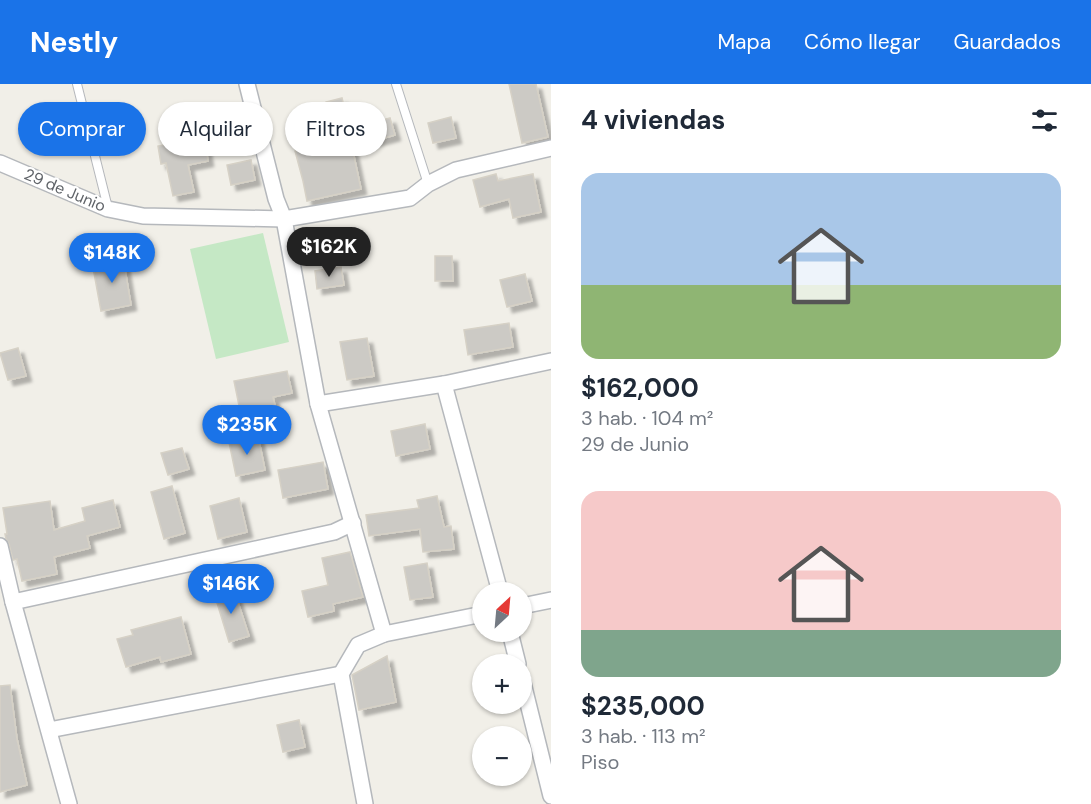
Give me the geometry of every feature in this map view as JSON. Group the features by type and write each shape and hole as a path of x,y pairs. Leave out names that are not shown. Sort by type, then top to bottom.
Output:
{"street":[{"path":"247,84 276,199 284,219 318,404 384,634"},
{"name":"29 de Junio","path":"0,163 108,209 143,216 284,219 410,198 428,184 456,170 551,148"},
{"path":"318,404 444,384 551,361"},
{"path":"444,384 497,582"},
{"path":"13,602 334,532 353,523"},
{"path":"0,546 13,602 69,804"},
{"path":"532,604 551,600"},
{"path":"365,804 341,674 358,645 384,634 472,616"},
{"path":"49,730 341,674"},
{"path":"531,714 551,796"}],"lane":[{"path":"77,84 108,209"},
{"path":"396,84 428,184"}],"green space":[{"path":"263,233 289,342 216,359 190,249"}],"building":[{"path":"509,84 536,84 548,137 522,143"},
{"path":"342,98 343,102 326,102"},
{"path":"451,117 456,138 433,143 428,123"},
{"path":"390,118 395,135 387,137 387,119"},
{"path":"160,156 207,156 208,161 188,165 194,192 173,196 166,163 161,164"},
{"path":"296,156 354,156 361,189 307,201"},
{"path":"251,160 255,180 231,185 227,165"},
{"path":"496,174 498,181 533,174 541,212 513,218 509,199 480,207 473,180"},
{"path":"435,256 452,256 453,281 435,281"},
{"path":"123,257 131,305 101,311 92,262"},
{"path":"341,267 344,285 317,289 315,271"},
{"path":"525,274 532,301 507,307 500,280"},
{"path":"509,323 513,347 468,355 464,330"},
{"path":"367,338 374,376 347,380 340,342"},
{"path":"18,348 26,376 8,380 0,353"},
{"path":"287,371 292,393 273,397 280,428 245,435 234,381"},
{"path":"425,424 430,449 396,456 391,431"},
{"path":"258,436 265,470 236,476 229,442"},
{"path":"182,448 189,469 168,475 161,453"},
{"path":"323,462 328,489 283,498 278,470"},
{"path":"172,486 185,533 164,539 151,492"},
{"path":"437,496 444,527 451,526 454,549 423,552 420,529 369,536 366,515 419,508 417,500"},
{"path":"239,498 247,532 218,539 210,506"},
{"path":"113,500 120,527 87,536 90,548 54,557 57,574 22,581 17,559 13,560 6,539 3,508 50,501 54,530 85,521 82,508"},
{"path":"350,552 363,597 333,604 334,611 308,617 302,591 328,585 322,558"},
{"path":"427,563 433,597 410,600 404,567"},
{"path":"233,587 249,636 229,642 214,593"},
{"path":"181,617 191,654 161,662 160,657 126,667 117,639 133,635 131,630"},
{"path":"387,656 396,702 359,710 352,675"},
{"path":"10,685 17,739 27,785 0,792 0,686"},
{"path":"299,720 305,747 283,752 277,725"}]}
